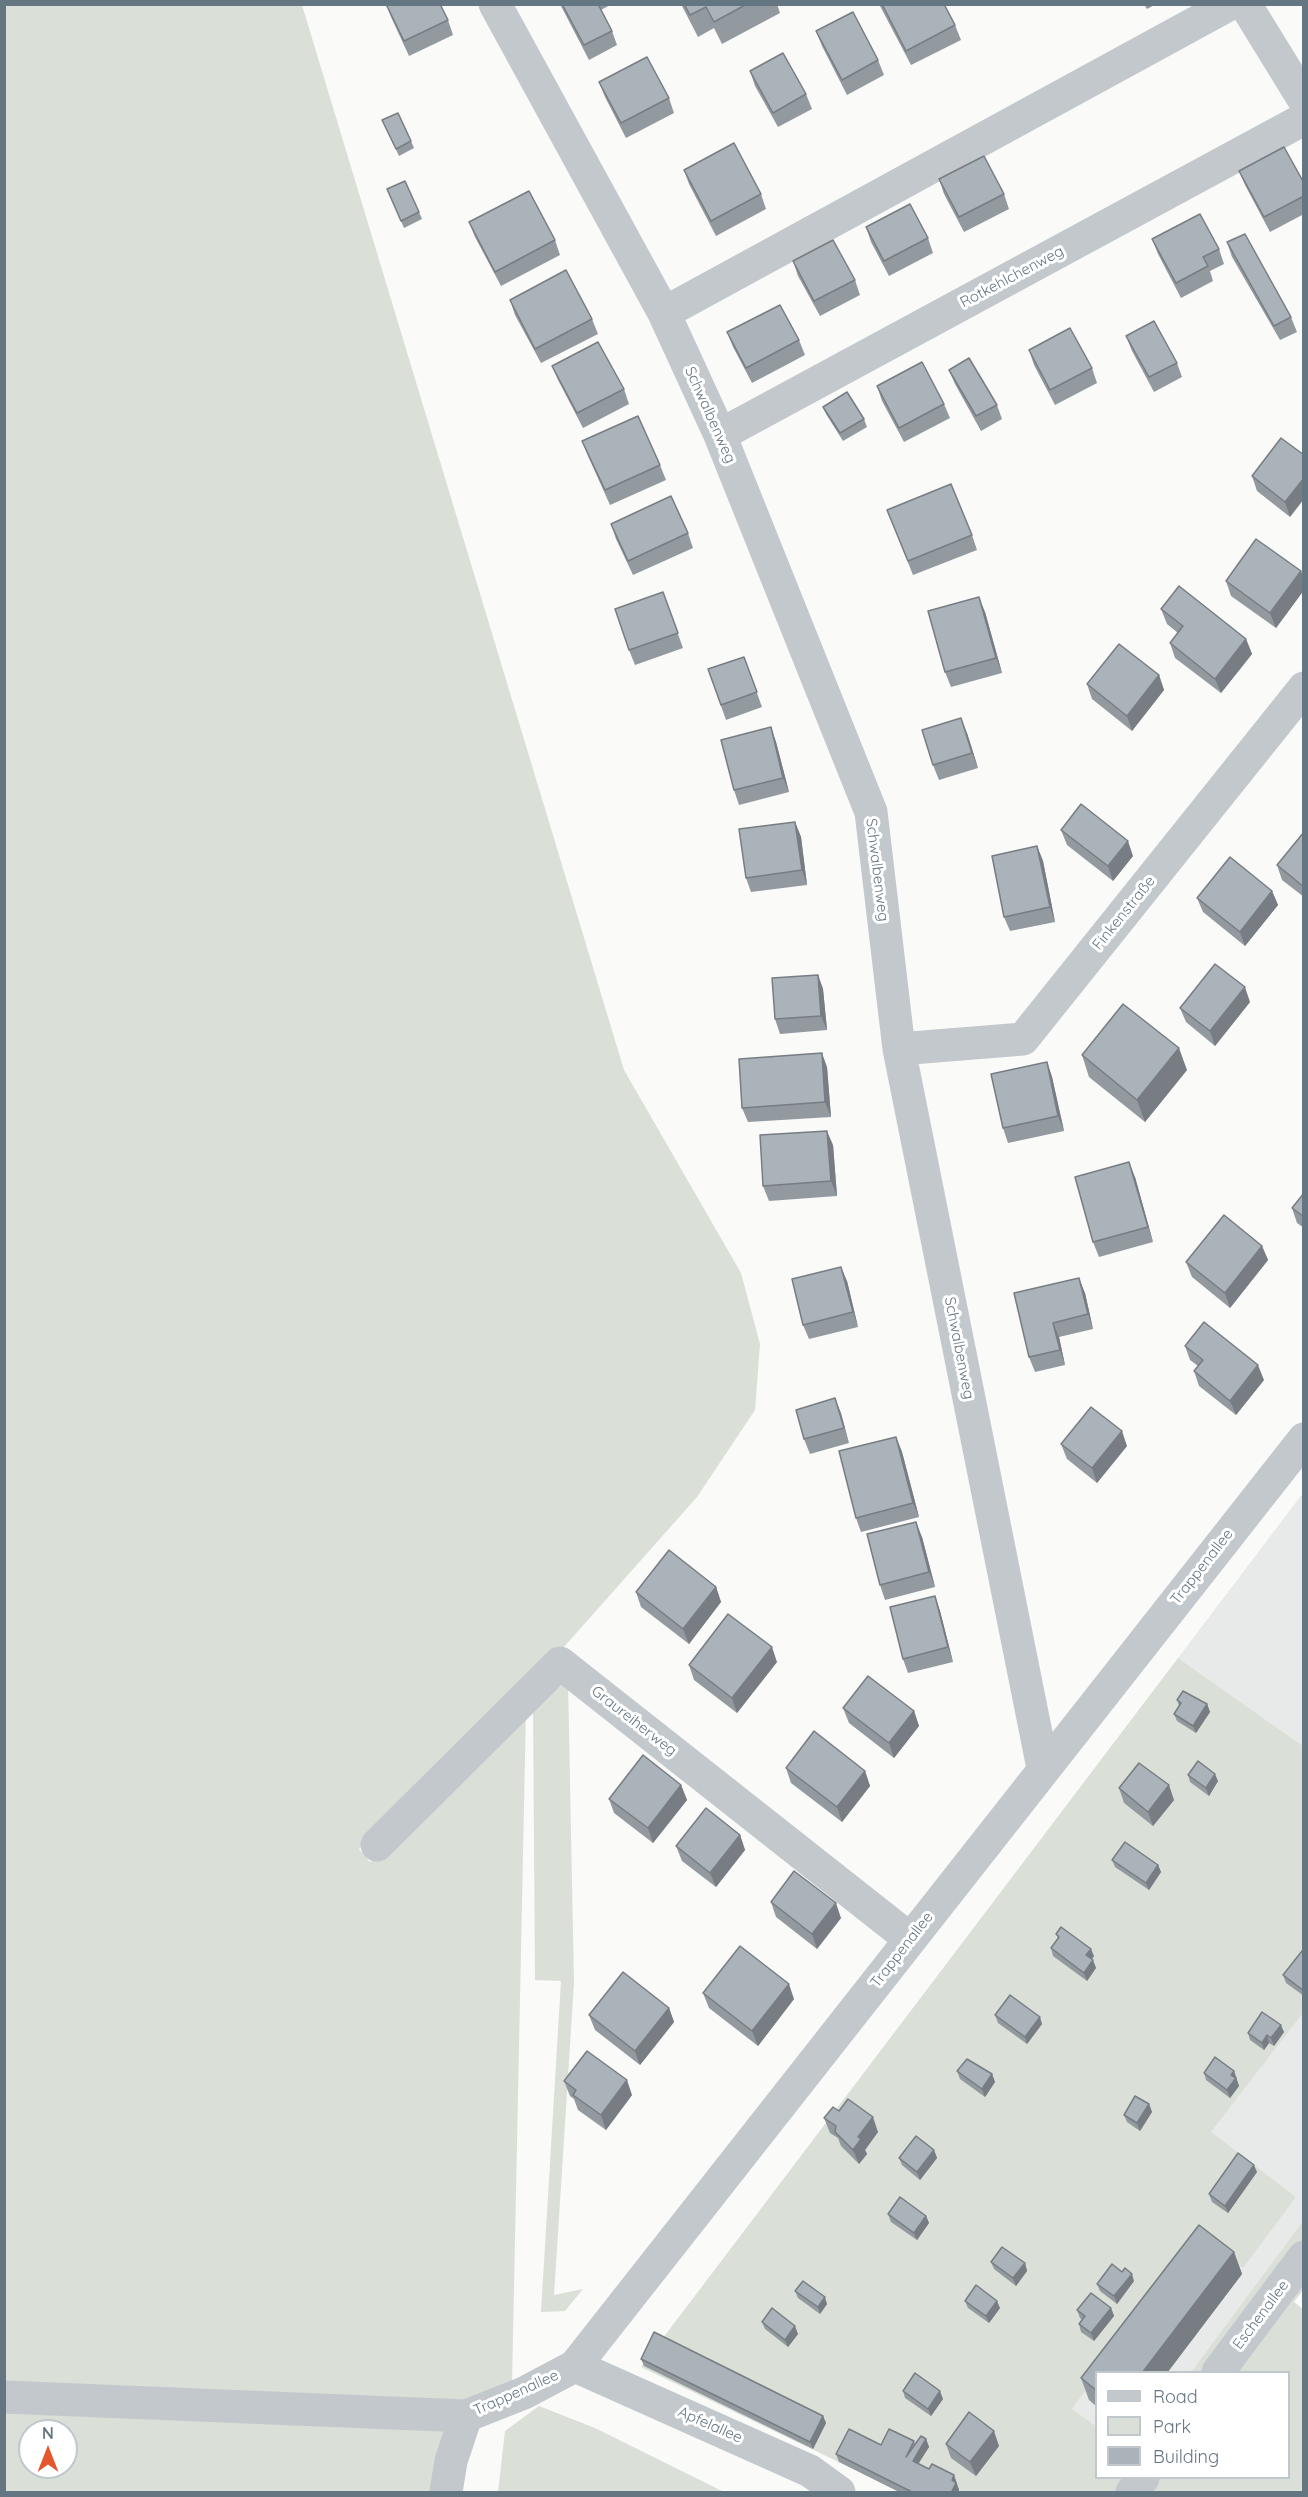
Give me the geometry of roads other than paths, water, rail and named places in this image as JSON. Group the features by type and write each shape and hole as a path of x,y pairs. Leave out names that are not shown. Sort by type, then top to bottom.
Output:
{"street":[{"name":"Schwalbenweg","path":"495,4 664,313 720,435 871,812 899,1049 1043,1768"},
{"path":"664,313 1230,4"},
{"path":"1245,4 1304,100"},
{"name":"Rotkehlchenweg","path":"720,435 1304,119"},
{"name":"Finkenstraße","path":"899,1049 1023,1039 1304,688"},
{"name":"Trappenallee","path":"466,2416 524,2393 575,2366 1304,1439"},
{"name":"Graureiherweg","path":"377,1845 560,1663 910,1939"},
{"name":"Eschenallee","path":"1219,2371 1304,2257"},
{"name":"Apfelallee","path":"575,2366 810,2471 840,2493"},
{"path":"4,2397 466,2416 451,2462 446,2493"},
{"path":"1132,2493 1142,2479"}]}
